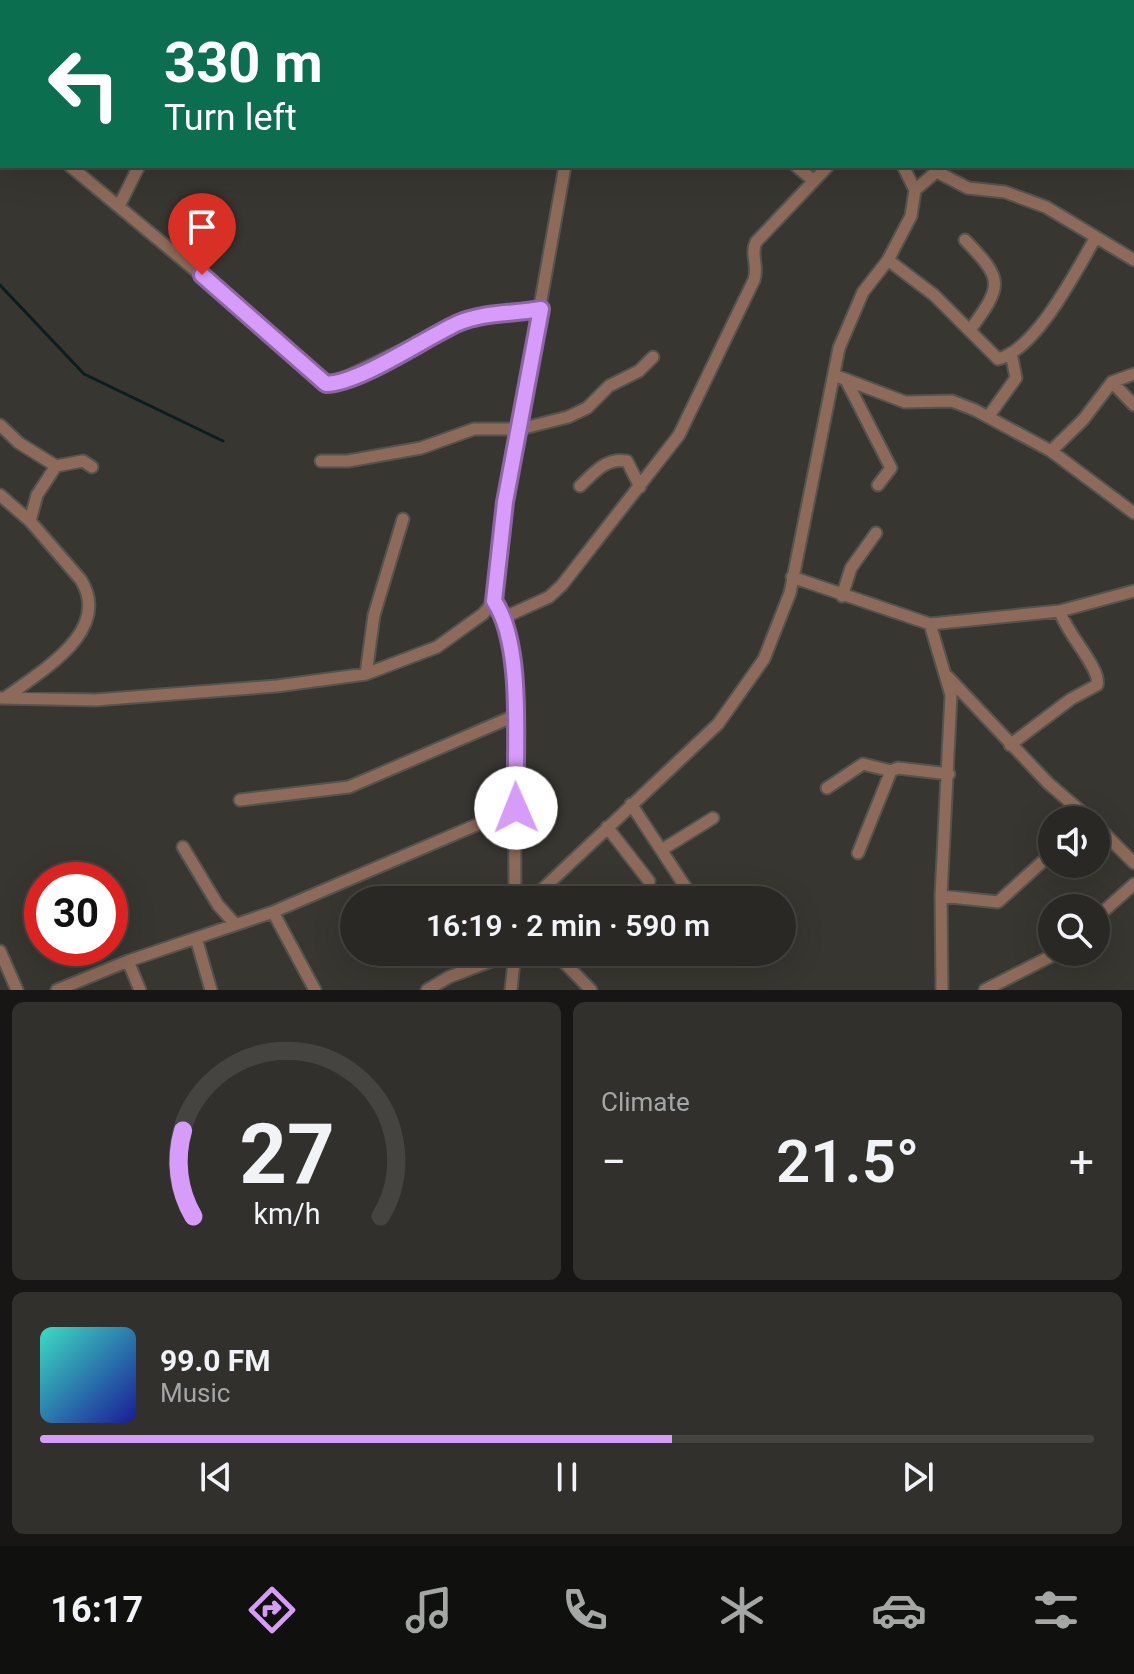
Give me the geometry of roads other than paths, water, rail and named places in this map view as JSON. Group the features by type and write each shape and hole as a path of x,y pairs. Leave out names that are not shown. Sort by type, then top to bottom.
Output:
{"street":[{"path":"72,168 326,384 391,358 458,323 487,314 541,309"},
{"path":"119,206 138,168"},
{"path":"3,698 95,700 277,686 366,674 437,647 483,614 494,601 505,502 565,168"},
{"path":"798,168 814,181"},
{"path":"505,617 549,597 562,585 679,435 758,271 753,249 756,242 826,168"},
{"path":"546,886 718,724 740,698 764,659 784,615 848,322 863,292 888,260 911,216 915,190 904,168"},
{"path":"915,190 940,169 968,188 1005,192 1046,207 1134,260"},
{"path":"888,260 934,295 993,357 1011,353 1033,335 1096,237"},
{"path":"965,240 991,267 997,278 996,289 970,330"},
{"path":"988,417 1016,378 1011,353"},
{"path":"321,461 348,461 421,448 474,429 520,429 568,417 587,408 597,395 639,371 653,357"},
{"path":"1051,451 1083,420 1112,382 1134,374"},
{"path":"834,375 905,402 952,401 988,417 1051,451 1134,513"},
{"path":"846,380 891,468 878,485"},
{"path":"1112,382 1134,405"},
{"path":"0,425 19,443 56,466 83,461 92,467"},
{"path":"580,486 604,463 616,459 627,461 640,487"},
{"path":"30,521 37,495 56,466"},
{"path":"0,495 30,521 81,580 86,589 87,613 83,631 67,649 3,698"},
{"path":"366,674 374,615 403,519"},
{"path":"842,596 851,568 876,533"},
{"path":"792,577 930,624 1060,611 1134,591"},
{"path":"494,601 505,617 514,662 515,886"},
{"path":"1010,745 1071,699 1097,685 1097,673 1064,627 1060,611"},
{"path":"930,624 948,677 949,774 941,896 942,990"},
{"path":"948,677 1010,745 1075,806"},
{"path":"240,800 349,787 514,716"},
{"path":"827,788 863,764 891,771 898,768 949,774"},
{"path":"858,853 891,771"},
{"path":"631,804 685,886"},
{"path":"140,990 128,961 273,912 516,808"},
{"path":"663,849 713,818"},
{"path":"607,827 649,881"},
{"path":"1110,840 1134,863"},
{"path":"183,847 218,905 235,924"},
{"path":"941,896 998,902 1038,866"},
{"path":"1110,905 1134,884"},
{"path":"273,912 315,990"},
{"path":"196,938 211,990"},
{"path":"0,951 17,990"},
{"path":"985,990 1038,963"},
{"path":"57,990 116,966"},
{"path":"427,990 449,977 478,966"},
{"path":"511,990 514,966"},
{"path":"568,966 591,990"}],"waterway":[{"path":"0,285 84,374 223,441"}]}
